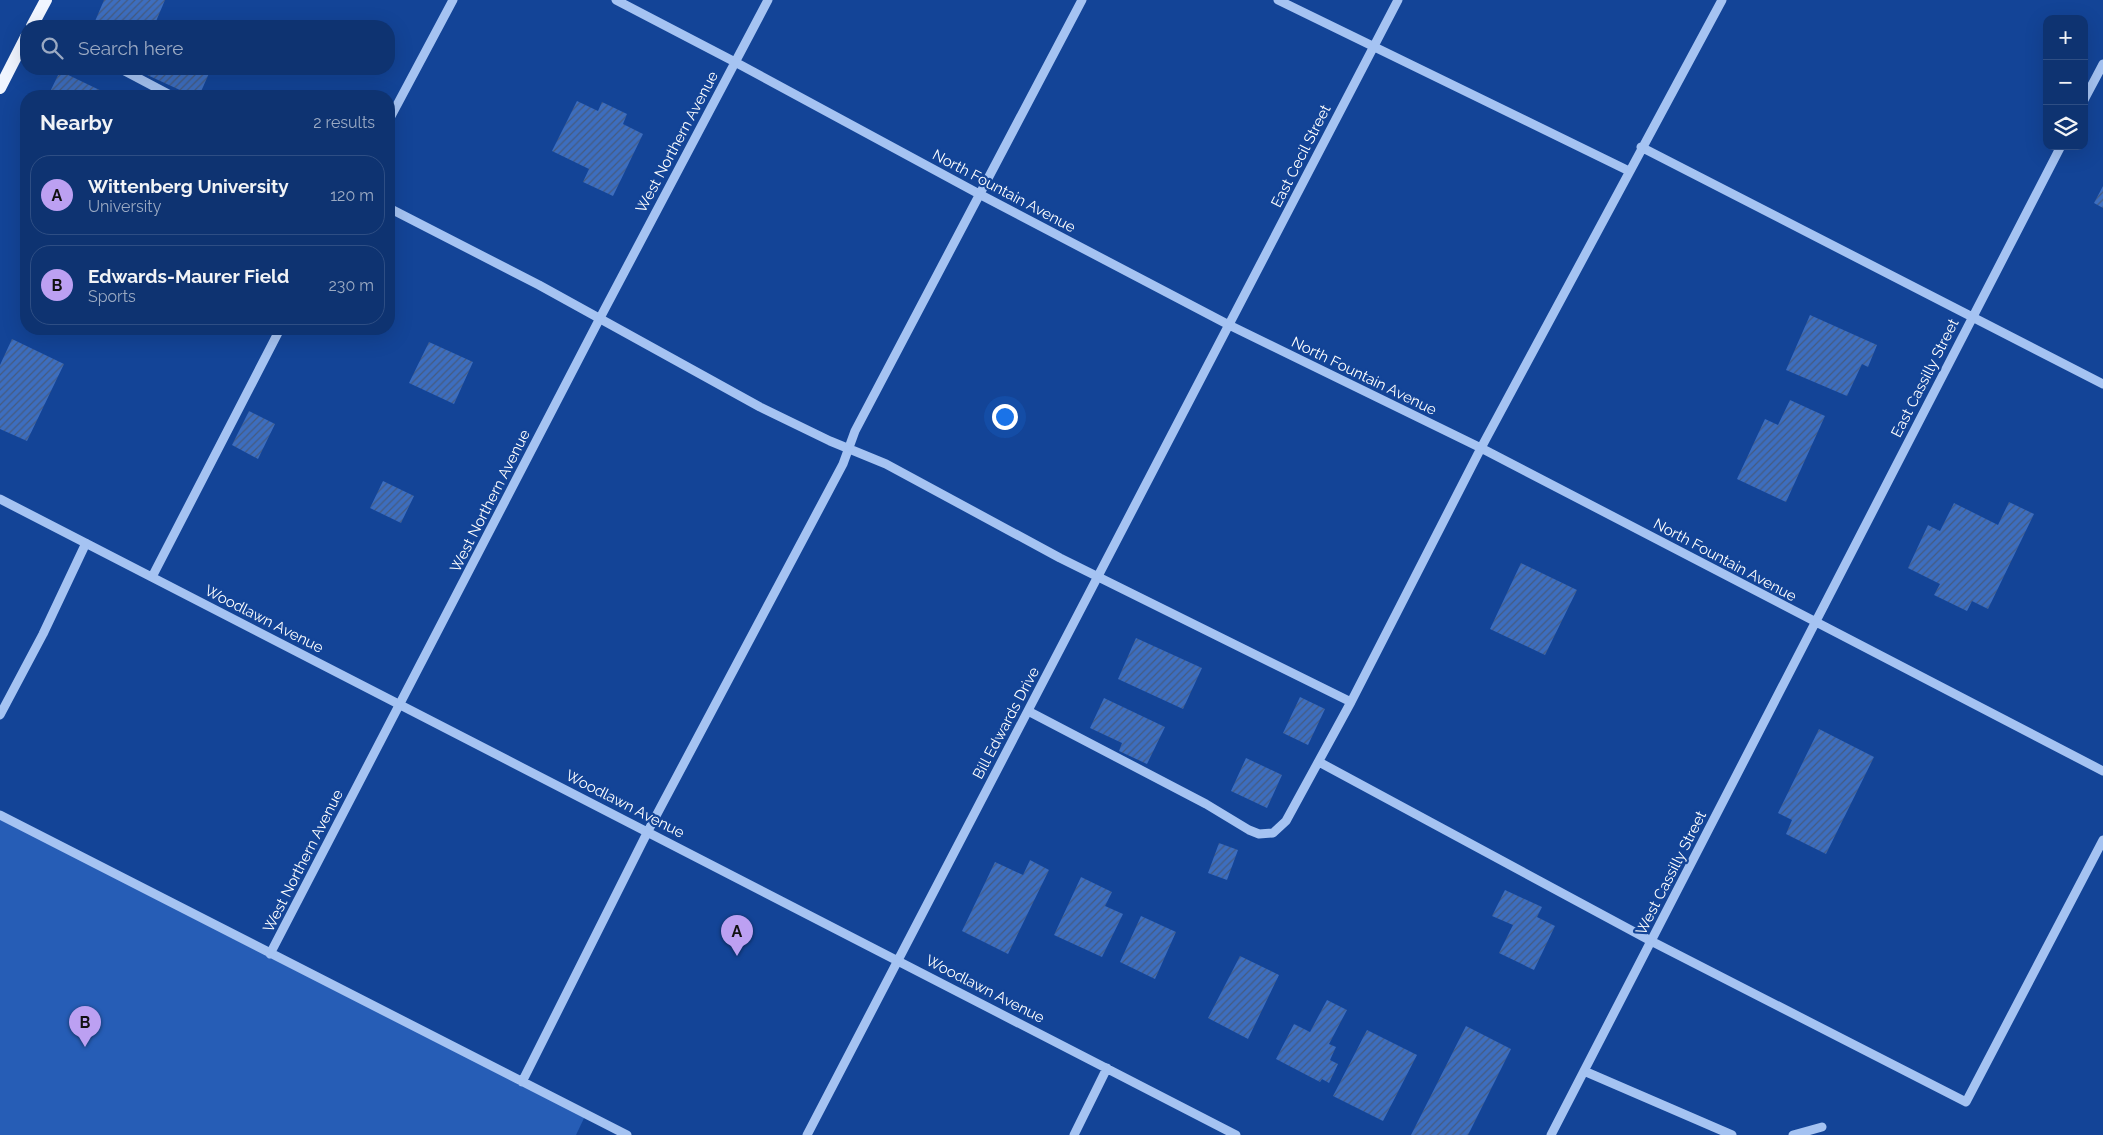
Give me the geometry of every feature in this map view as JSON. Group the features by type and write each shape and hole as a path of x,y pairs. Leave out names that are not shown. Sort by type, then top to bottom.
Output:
{"main road":[{"path":"38,20 46,0"},
{"path":"0,88 20,49"}],"street":[{"path":"395,109 453,0"},
{"name":"North Fountain Avenue","path":"616,0 1229,325 1481,448 2103,772"},
{"name":"West Northern Avenue","path":"270,954 600,318 768,0"},
{"path":"522,1082 648,831 843,464 860,422 1082,0"},
{"path":"1278,0 1629,171"},
{"name":"East Cecil Street","path":"1229,325 1398,0"},
{"path":"1028,711 1259,834 1273,833 1286,821 1351,702 1481,448 1641,147 1722,0"},
{"path":"2088,92 2103,64"},
{"path":"132,75 161,90"},
{"path":"1641,147 2103,384"},
{"name":"East Cassilly Street","path":"1815,622 2058,150"},
{"path":"395,211 600,318 760,406 886,464 1098,577 1128,590 1351,702"},
{"name":"Bill Edwards Drive","path":"807,1135 1229,325"},
{"path":"152,576 277,335"},
{"name":"Woodlawn Avenue","path":"0,499 1236,1135"},
{"path":"0,715 86,543"},
{"name":"West Cassilly Street","path":"1550,1135 1815,622"},
{"path":"1319,762 1651,941 1966,1102 2103,840"},
{"path":"0,815 627,1135"},
{"path":"1074,1135 1107,1068"},
{"path":"1584,1071 1732,1135"},
{"path":"1793,1135 1822,1127"}],"shaded area":[{"path":"0,815 586,1114 576,1135 0,1135"}],"building":[{"path":"104,0 165,0 157,20 96,20"},
{"path":"58,75 68,75 100,90 51,90"},
{"path":"147,75 208,75 202,90 180,90"},
{"path":"577,101 598,111 602,102 627,114 623,124 643,134 613,196 583,182 589,169 552,151"},
{"path":"2103,186 2103,208 2094,203"},
{"path":"1810,315 1877,345 1868,367 1862,364 1847,396 1786,370"},
{"path":"12,339 64,364 27,441 0,429 0,365"},
{"path":"429,342 473,362 454,404 409,383"},
{"path":"1790,400 1825,416 1786,502 1737,479 1765,419 1778,425"},
{"path":"249,411 275,424 258,459 232,445"},
{"path":"383,481 414,496 401,523 370,508"},
{"path":"2009,502 2034,514 1988,609 1972,601 1967,611 1934,595 1940,584 1908,568 1928,525 1940,531 1954,503 1998,525"},
{"path":"1521,563 1577,590 1545,655 1490,629"},
{"path":"1136,638 1202,668 1183,709 1118,679"},
{"path":"1300,697 1325,709 1308,745 1283,733"},
{"path":"1104,698 1165,727 1147,764 1119,751 1122,743 1090,728"},
{"path":"1819,729 1874,757 1826,854 1786,834 1792,820 1778,813"},
{"path":"1246,758 1282,775 1267,808 1231,791"},
{"path":"1219,843 1238,850 1227,880 1208,873"},
{"path":"1030,860 1049,870 1008,954 962,931 995,862 1023,875"},
{"path":"1081,877 1112,892 1105,906 1123,914 1102,957 1054,935"},
{"path":"1505,890 1542,907 1537,917 1555,926 1534,970 1499,953 1513,925 1492,916"},
{"path":"1141,916 1176,932 1155,979 1120,962"},
{"path":"1240,956 1279,975 1248,1039 1208,1018"},
{"path":"1327,1000 1347,1010 1329,1044 1336,1047 1330,1060 1338,1064 1329,1083 1322,1079 1320,1082 1276,1059 1294,1024 1310,1032"},
{"path":"1466,1026 1511,1049 1468,1135 1411,1135"},
{"path":"1367,1030 1417,1055 1383,1121 1333,1096"}],"place":[{"name":"Wittenberg University","path":"737,956"},
{"name":"Edwards-Maurer Field","path":"85,1047"}]}
